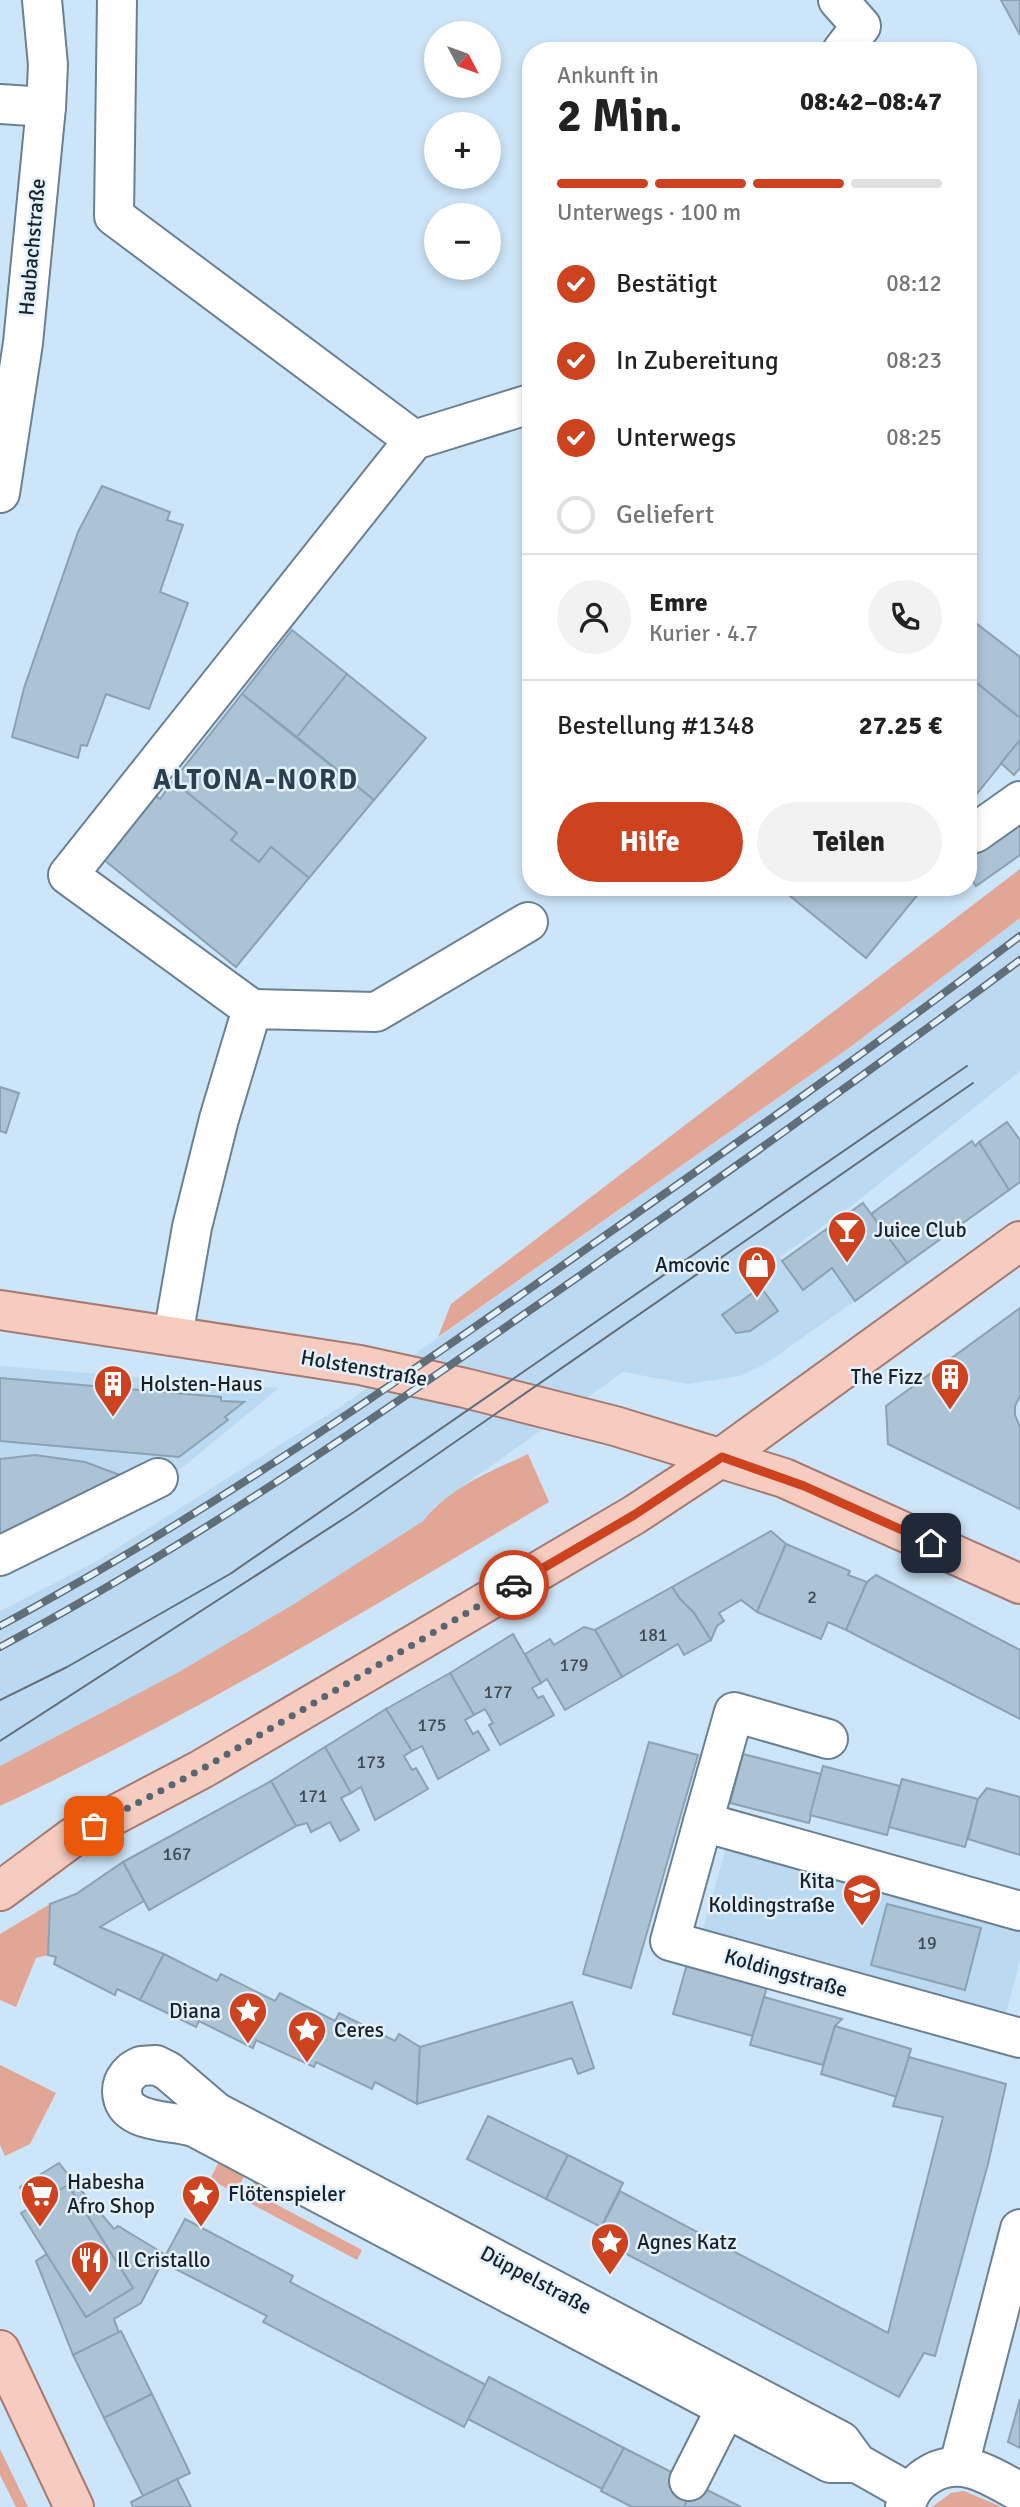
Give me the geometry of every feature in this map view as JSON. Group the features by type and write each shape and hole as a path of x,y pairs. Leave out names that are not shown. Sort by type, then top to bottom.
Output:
{"main road":[{"path":"0,1891 73,1837 248,1742 634,1515 722,1457 1020,1241"},
{"name":"Holstenstraße","path":"0,1310 360,1365 466,1388 615,1426 722,1457 825,1495 1020,1584"},
{"path":"0,1862 73,1837"},
{"path":"0,2350 74,2507"}],"street":[{"name":"Haubachstraße","path":"0,493 23,343 46,107 48,65 42,0"},
{"path":"117,0 114,216 414,440"},
{"path":"838,0 862,26 849,42"},
{"path":"0,104 46,107"},
{"path":"522,406 414,440 68,875 252,1009 376,1012 528,922"},
{"path":"977,832 1020,801"},
{"path":"173,1336 192,1227 219,1119 252,1009"},
{"path":"0,1556 158,1478"},
{"name":"Koldingstraße","path":"828,1739 734,1712 670,1941 1020,2038"},
{"path":"703,1822 1020,1911"},
{"name":"Düppelstraße","path":"857,2463 830,2463 202,2117 841,2441 857,2463 907,2500 921,2479 942,2468 959,2465"},
{"path":"1020,2230 959,2465 986,2474 1020,2492"},
{"path":"688,2481 726,2408"}],"shaded area":[{"path":"1020,869 1020,918 853,1045 438,1337 451,1304"},
{"path":"1020,918 1020,1071 859,1200 780,1257 803,1289 832,1268 855,1301 765,1364 740,1376 688,1384 623,1372 436,1505 423,1521 294,1604 177,1673 0,1766 0,1611 95,1562 343,1405 853,1045"},
{"path":"0,1366 279,1388 183,1467 0,1562"},
{"path":"528,1454 549,1502 210,1699 0,1806 0,1766 177,1673 294,1604 423,1521 458,1490"},
{"name":"Kita Koldingstraße","path":"727,1844 1020,1926 1020,1961 1006,2013 703,1929"},
{"path":"50,1904 48,1955 36,1958 16,2007 0,2000 0,1934"},
{"path":"0,2065 56,2093 30,2144 5,2156 0,2145"},
{"path":"220,2160 250,2166 235,2193 210,2179"},
{"path":"259,2172 271,2179 272,2202 362,2250 357,2260 244,2200"},
{"path":"0,2449 28,2507 16,2507 0,2475"},
{"path":"964,2491 1002,2507 932,2507 951,2493"}],"building":[{"path":"1001,0 1020,0 1020,35"},
{"path":"102,486 170,512 167,520 183,525 160,592 188,603 149,709 106,694 87,746 81,745 78,758 12,737 24,688 78,532"},
{"path":"977,624 1020,657 1020,718 977,683"},
{"path":"292,630 347,674 297,737 242,694"},
{"path":"347,674 426,738 374,800 297,737"},
{"path":"977,683 1020,718 1020,740 977,794"},
{"path":"242,694 374,800 309,878 271,847 259,862 231,840 237,833 173,781"},
{"path":"1020,740 1020,768 1014,775 1001,763"},
{"path":"173,781 237,833 231,840 259,862 271,847 309,878 236,967 92,850 144,786 160,799"},
{"path":"1020,823 1020,855 977,885 977,853"},
{"path":"790,896 917,896 866,958"},
{"path":"0,1087 19,1093 6,1133 0,1131"},
{"path":"1007,1122 1020,1140 1020,1182 1009,1190 979,1142"},
{"path":"972,1141 975,1146 979,1142 1009,1190 907,1263 871,1214"},
{"path":"863,1203 907,1263 855,1301 832,1268 803,1290 782,1261"},
{"name":"Amcovic","path":"761,1287 778,1311 750,1331 736,1333 722,1315"},
{"name":"The Fizz","path":"1020,1308 1020,1396 1015,1406 1015,1415 1020,1427 1020,1509 888,1444 886,1406"},
{"name":"Holsten-Haus","path":"0,1378 221,1397 221,1401 244,1402 225,1417 228,1420 179,1457 0,1441"},
{"path":"35,1455 85,1462 120,1475 0,1537 0,1459"},
{"path":"771,1531 786,1544 757,1612 741,1600 719,1613 724,1621 717,1626 711,1640 694,1613 672,1587"},
{"path":"786,1544 850,1571 848,1575 867,1582 846,1630 828,1622 821,1639 757,1612"},
{"path":"876,1575 1020,1650 1020,1719 846,1630 867,1582"},
{"path":"672,1587 694,1613 711,1640 684,1655 678,1644 622,1677 595,1630"},
{"path":"584,1627 595,1630 622,1677 565,1710 547,1679 541,1683 525,1654 550,1639 554,1645"},
{"path":"513,1634 541,1683 532,1688 538,1698 543,1696 554,1715 500,1745 489,1725 493,1723 485,1709 474,1715 450,1673"},
{"path":"450,1673 474,1715 465,1720 473,1734 478,1731 489,1750 438,1779 422,1746 412,1751 386,1709"},
{"path":"386,1709 412,1751 404,1756 412,1770 416,1768 428,1789 375,1820 361,1787 351,1793 325,1747"},
{"path":"649,1742 698,1755 631,1988 583,1974"},
{"path":"325,1747 351,1793 341,1798 359,1830 340,1841 330,1822 311,1832 307,1823 296,1826 271,1781"},
{"path":"743,1754 821,1774 809,1823 730,1803"},
{"path":"823,1766 900,1786 887,1835 810,1815"},
{"path":"902,1779 978,1799 965,1847 889,1827"},
{"path":"271,1781 296,1826 149,1910 123,1862"},
{"path":"987,1788 1020,1797 1020,1855 968,1839 978,1799"},
{"path":"123,1862 144,1901 100,1927 164,1954 140,2000 117,1989 115,1995 54,1964 56,1957 48,1955 50,1904 76,1894"},
{"path":"887,1904 981,1928 965,1990 871,1965"},
{"path":"164,1954 217,1981 221,1974 275,2001 280,1993 335,2021 339,2013 395,2041 399,2034 420,2047 417,2104 375,2082 372,2089 316,2062 314,2067 256,2040 253,2048 199,2021 196,2027 140,2000"},
{"path":"687,1964 767,1987 753,2036 673,2014"},
{"path":"764,1997 842,2019 835,2026 823,2065 750,2045"},
{"path":"572,2002 594,2068 578,2074 572,2058 417,2104 420,2047"},
{"path":"835,2026 911,2049 897,2097 821,2074"},
{"path":"909,2057 1006,2084 988,2164 935,2356 924,2353 899,2397 596,2238 620,2191 888,2333 943,2117 893,2106"},
{"path":"488,2116 568,2155 546,2199 467,2159"},
{"path":"568,2155 623,2183 601,2227 546,2199"},
{"path":"59,2163 74,2182 32,2207 20,2187"},
{"path":"74,2182 114,2229 118,2226 166,2255 141,2303 114,2319 119,2333 73,2355 36,2261 47,2254 86,2317 133,2288 68,2185"},
{"path":"68,2185 133,2288 86,2317 21,2213"},
{"path":"185,2219 293,2276 290,2282 486,2385 464,2427 263,2322 267,2316 162,2262"},
{"path":"121,2331 152,2394 104,2418 73,2355"},
{"path":"489,2377 624,2448 602,2489 468,2419"},
{"path":"152,2394 190,2473 143,2496 104,2418"},
{"path":"1020,2399 1020,2448 1008,2442"},
{"path":"624,2448 695,2484 684,2507 632,2507 601,2491"},
{"path":"177,2479 191,2507 133,2507 131,2502"},
{"path":"695,2484 741,2507 684,2507"}],"tram line":[{"path":"0,1700 67,1667 230,1574 967,1066"},
{"path":"0,1741 354,1512 973,1083"}],"railway":[{"path":"0,1626 228,1492 376,1395 755,1130 1020,936"},
{"path":"0,1647 125,1577 363,1425 685,1202 1020,960"}],"way so far":[{"path":"94,1826 202,1769 514,1585"}],"place":[{"name":"Juice Club","path":"847,1264"},
{"name":"Amcovic","path":"757,1299"},
{"name":"The Fizz","path":"950,1411"},
{"name":"Holsten-Haus","path":"113,1418"},
{"name":"Kita Koldingstraße","path":"862,1927"},
{"name":"Diana","path":"248,2045"},
{"name":"Ceres","path":"307,2064"},
{"name":"Habesha Afro Shop","path":"40,2228"},
{"name":"Flötenspieler","path":"201,2228"},
{"name":"Agnes Katz","path":"610,2276"},
{"name":"Il Cristallo","path":"90,2294"}],"district":[{"name":"ALTONA-NORD","path":"256,780"}],"route":[{"path":"514,1585 634,1515 722,1457 804,1486 931,1543"}]}
